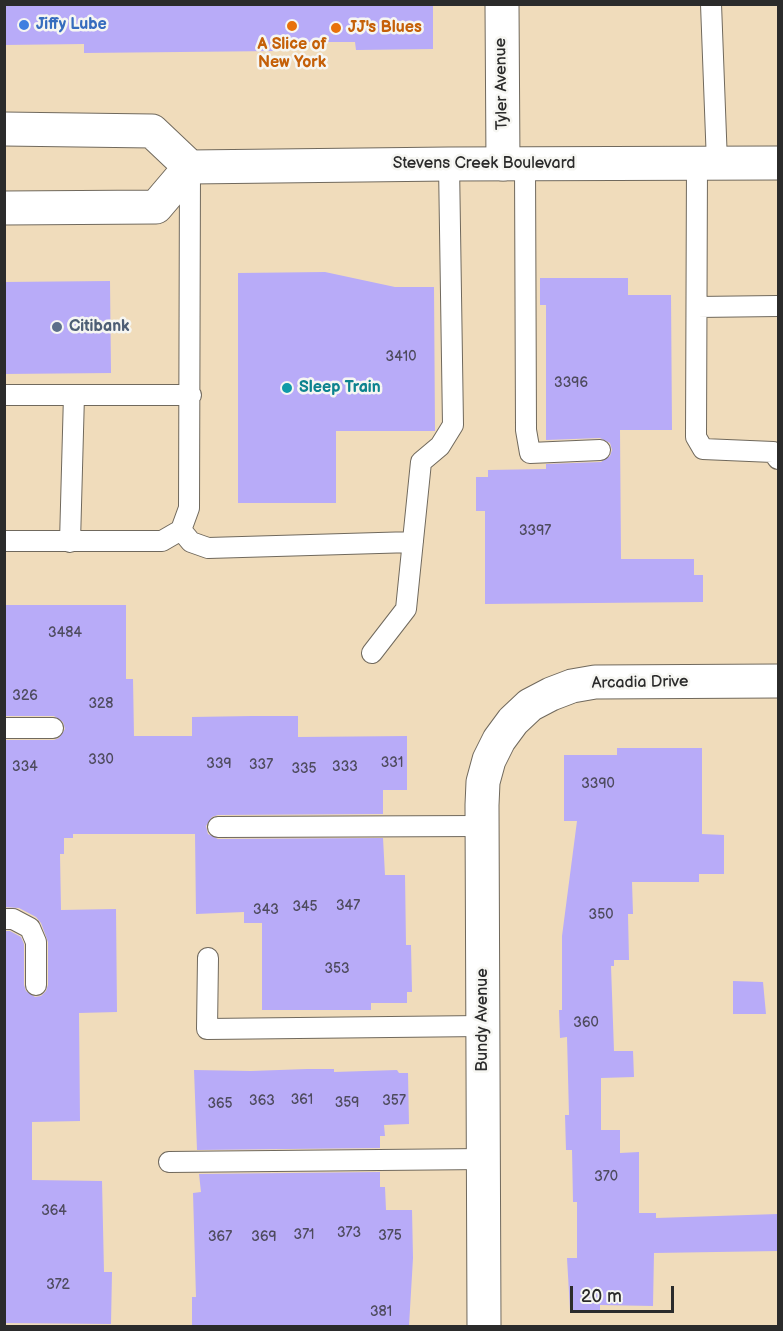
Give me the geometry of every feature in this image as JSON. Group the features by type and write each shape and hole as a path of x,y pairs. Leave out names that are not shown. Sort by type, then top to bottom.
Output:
{"street":[{"name":"Tyler Avenue","path":"502,4 514,164"},
{"path":"4,129 152,131 190,167 156,207 4,208"},
{"name":"Stevens Creek Boulevard","path":"190,167 778,163"},
{"name":"Arcadia Drive","path":"513,721 530,705 551,694 584,684 778,681"},
{"name":"Bundy Avenue","path":"484,1326 483,782 489,760 499,740 513,721"}],"lane":[{"path":"711,4 707,163 696,307 696,437 702,449 773,452 778,459"},
{"path":"372,653 406,609 421,462 440,446 453,425 448,164"},
{"path":"514,164 526,430 530,453 600,450"},
{"path":"4,542 162,541 181,530 189,508 190,167"},
{"path":"696,307 778,306"},
{"path":"4,395 191,395"},
{"path":"70,542 74,395"},
{"path":"181,530 191,542 208,548 413,542"},
{"path":"4,728 53,728"},
{"path":"218,827 482,826"},
{"path":"4,919 13,919 30,928 36,942 36,985"},
{"path":"207,958 207,1029 482,1026"},
{"path":"169,1162 484,1159"}],"building":[{"path":"4,4 433,4 433,49 356,50 355,42 276,42 276,51 84,53 84,44 4,45"},
{"name":"Sleep Train","path":"325,272 395,287 434,287 435,431 336,431 336,503 238,503 238,273"},
{"path":"540,278 628,278 628,295 671,295 672,430 620,430 621,559 694,559 694,575 703,575 703,602 485,604 485,511 476,511 476,477 488,477 488,470 546,469 546,464 601,462 610,456 612,450 610,443 600,438 546,440 546,305 540,305"},
{"name":"Citibank","path":"110,281 111,373 4,374 4,282"},
{"path":"4,605 126,605 126,679 133,679 134,736 192,736 192,717 298,716 298,737 407,736 407,790 383,790 383,814 218,815 212,817 206,826 208,834 218,839 383,838 385,875 405,875 406,945 411,945 412,992 407,992 407,1003 371,1003 371,1010 262,1010 262,923 244,923 244,912 196,914 195,834 73,834 73,838 64,838 64,854 60,854 61,910 116,909 117,1012 79,1013 80,1121 32,1122 32,1180 102,1181 104,1272 112,1272 111,1324 4,1323 4,931 10,931 21,937 24,944 24,985 26,991 35,997 41,996 48,985 48,942 41,923 36,917 19,908 4,907 4,740 54,740 59,738 65,729 63,722 54,716 4,716"},
{"path":"617,748 702,748 702,834 724,835 724,874 699,874 699,882 632,882 633,914 628,914 629,960 614,960 614,966 611,966 614,1051 633,1051 634,1077 601,1078 601,1130 620,1130 620,1153 639,1152 639,1213 656,1213 656,1218 778,1214 778,1251 654,1253 653,1306 600,1305 600,1310 570,1310 567,1258 577,1258 577,1202 573,1202 572,1150 566,1150 565,1115 569,1115 567,1037 560,1038 559,1010 562,1010 562,936 577,821 564,821 564,755 617,755"},
{"path":"733,981 763,982 766,1014 733,1014"},
{"path":"334,1069 334,1072 397,1070 399,1073 408,1073 409,1124 384,1125 385,1136 380,1136 380,1148 197,1150 194,1070"},
{"path":"380,1172 380,1187 385,1187 386,1210 412,1210 413,1258 409,1326 192,1326 192,1297 196,1297 193,1193 201,1192 199,1174"}],"place":[{"name":"Jiffy Lube","path":"24,25"},
{"name":"A Slice of New York","path":"292,26"},
{"name":"JJ's Blues","path":"336,28"},
{"name":"Citibank","path":"57,327"},
{"name":"Sleep Train","path":"287,388"}]}
